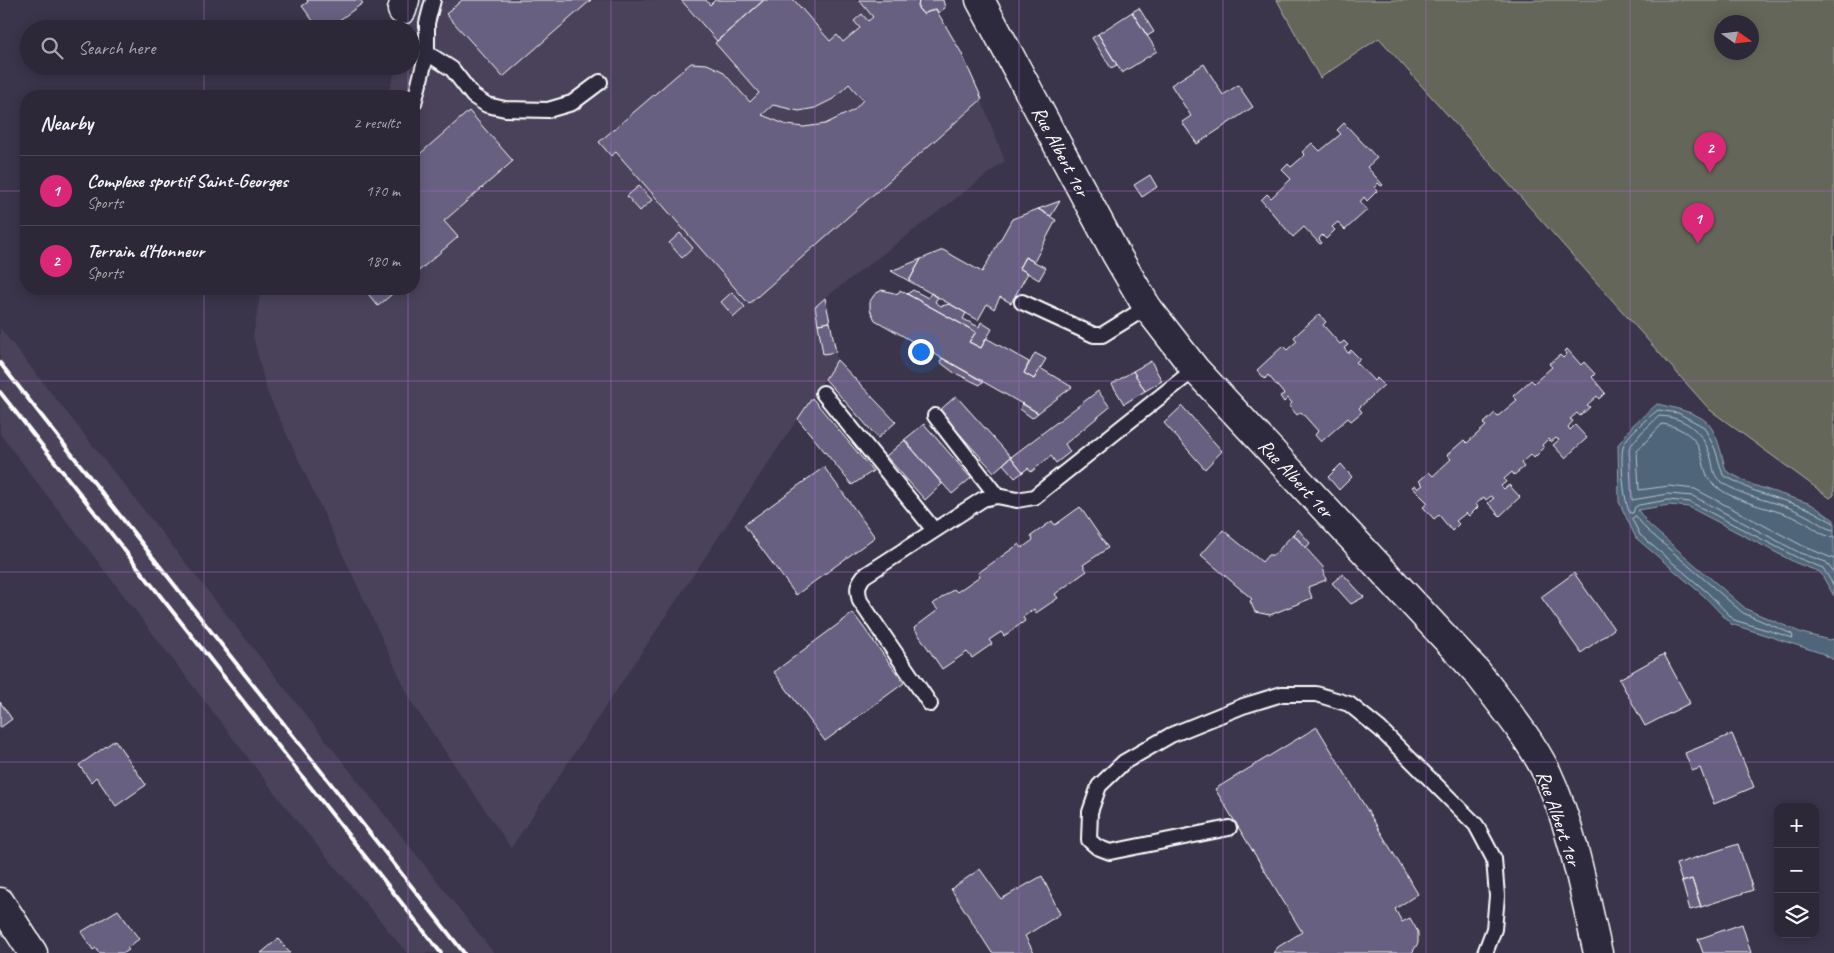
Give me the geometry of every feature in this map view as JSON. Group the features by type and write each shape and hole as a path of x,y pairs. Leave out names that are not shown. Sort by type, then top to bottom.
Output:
{"street":[{"name":"Rue Albert 1er","path":"980,0 1116,254 1147,307 1195,369 1477,672 1518,726 1546,773 1570,838 1598,953"},
{"path":"0,902 33,953"}],"lane":[{"path":"417,90 427,53 427,22 433,0"},
{"path":"427,53 452,69 473,96 487,105 505,109 548,110 572,103 600,82"},
{"path":"1022,302 1094,334 1102,335 1147,307"},
{"path":"930,704 860,601 857,591 858,583 864,576 983,499 997,496 1017,500 1034,498 1195,369"},
{"path":"823,393 934,530"},
{"path":"934,416 997,496"},
{"path":"1229,828 1110,852 1097,847 1089,840 1088,829 1099,786 1124,762 1171,735 1244,706 1282,694 1316,694 1349,704 1380,729 1476,825 1494,859 1497,896 1494,929 1485,953"}],"shaded area":[{"path":"416,0 943,0 945,8 938,13 969,68 1005,161 825,298 837,360 511,848 412,703 267,392 253,336 260,295 420,295 420,90 389,90 394,75 420,75 420,20 410,20"},
{"path":"0,328 494,953 407,953 291,814 0,434"}],"green space":[{"path":"1277,0 1834,0 1834,495 1830,498 1710,410 1379,38 1320,78"}],"water":[{"path":"1657,404 1691,413 1708,423 1717,440 1726,471 1753,485 1811,504 1834,520 1834,596 1820,572 1796,563 1689,507 1669,505 1638,510 1648,524 1746,609 1802,633 1829,640 1834,639 1834,660 1821,653 1731,624 1704,596 1636,538 1619,502 1618,445 1633,425"}],"building":[{"path":"307,0 360,0 363,3 339,20 312,20 302,6 308,2"},
{"path":"462,0 591,0 503,77 446,14"},
{"path":"681,0 706,0 710,5 715,0 764,0 717,41"},
{"path":"764,0 794,0 830,41 837,35 843,42 860,28 854,21 862,14 868,21 873,17 859,0 919,0 918,8 923,14 936,9 961,52 982,99 749,304 616,152 611,156 599,142 691,63 707,64 722,71 750,102 759,93 715,43","holes":["849,84 863,100 854,110 825,124 804,127 787,125 762,115 773,105 799,111 815,108 833,99"]},
{"path":"919,0 943,0 945,8 938,13 936,9 923,14 918,8"},
{"path":"1139,8 1154,32 1147,36 1132,12"},
{"path":"1132,12 1157,51 1122,73 1098,34"},
{"path":"1098,34 1117,65 1111,68 1092,38"},
{"path":"1204,64 1223,95 1238,85 1253,107 1197,144 1182,122 1191,116 1171,85"},
{"path":"469,111 513,161 444,221 458,237 420,270 420,154"},
{"path":"1344,123 1377,158 1367,167 1383,185 1381,186 1378,183 1374,188 1377,191 1367,201 1364,197 1360,202 1367,210 1345,230 1338,222 1332,227 1335,230 1326,239 1322,235 1319,239 1322,243 1320,244 1304,227 1293,237 1261,200 1267,194 1271,198 1291,179 1282,170 1288,164 1291,167 1305,155 1302,152 1312,143 1320,151 1341,134 1337,130"},
{"path":"1150,175 1157,187 1142,197 1134,185"},
{"path":"639,186 652,200 640,211 627,196"},
{"path":"1060,201 1051,216 1038,209"},
{"path":"1038,209 1056,220 1034,262 1025,257 1019,268 1028,273 1011,303 1000,297 994,309 987,304 978,320 909,281 921,259 943,250 982,272 1012,219"},
{"path":"680,233 693,248 682,258 669,243"},
{"path":"1025,257 1046,268 1039,280 1019,268"},
{"path":"921,259 909,281 891,271"},
{"path":"882,290 898,294 900,290 976,332 969,342 981,348 986,338 1029,362 1024,373 1034,379 1040,368 1072,387 1038,413 875,320 870,310 870,301 875,294"},
{"path":"913,290 928,298 931,293 938,297 935,302 941,306 950,304 966,313 963,319 979,327 981,322 992,329 981,348 969,342 976,332 907,294"},
{"path":"732,292 745,307 734,317 721,302"},
{"path":"369,295 391,295 378,306"},
{"path":"825,298 830,322 818,324 815,307"},
{"path":"1319,314 1326,322 1323,325 1340,344 1344,341 1348,345 1344,348 1348,353 1351,350 1360,359 1356,362 1374,381 1377,378 1384,385 1359,408 1362,412 1351,421 1348,418 1321,442 1315,435 1318,431 1301,412 1297,415 1289,406 1292,403 1288,398 1284,402 1280,396 1284,394 1268,375 1265,379 1257,370 1283,346 1287,350 1297,341 1294,337"},
{"path":"830,322 836,352 823,354 818,324"},
{"path":"1567,349 1581,365 1584,362 1595,374 1592,377 1605,393 1599,399 1597,396 1587,405 1590,407 1580,416 1577,413 1570,419 1573,421 1568,427 1570,430 1575,425 1587,438 1565,458 1553,445 1559,440 1556,438 1551,442 1548,439 1542,445 1544,448 1534,458 1531,454 1521,463 1524,467 1514,475 1512,472 1504,479 1506,482 1501,486 1504,489 1509,485 1520,497 1500,516 1488,503 1494,498 1491,496 1486,500 1484,497 1476,504 1478,507 1469,516 1466,513 1456,521 1459,524 1452,531 1439,515 1434,519 1423,507 1428,503 1412,487 1415,485 1418,489 1423,485 1419,481 1429,472 1433,476 1451,459 1447,455 1464,440 1467,443 1486,426 1483,424 1495,413 1498,416 1517,400 1513,396 1531,380 1534,383 1552,367 1549,364 1560,355 1563,358 1567,354 1565,351"},
{"path":"1035,353 1046,359 1034,379 1024,373"},
{"path":"942,358 983,381 980,385 953,372 940,362"},
{"path":"837,360 896,422 878,438 825,379"},
{"path":"1151,361 1162,381 1145,391 1133,371"},
{"path":"1133,371 1145,391 1124,404 1112,384"},
{"path":"1098,391 1110,407 1065,444 1070,452 1056,463 1051,456 1031,472 1028,468 1023,472 1011,457"},
{"path":"956,396 1011,457 994,472 939,411"},
{"path":"812,398 873,471 852,485 798,419"},
{"path":"1022,403 1038,413 1032,418 1020,409"},
{"path":"1182,406 1222,451 1205,469 1164,423"},
{"path":"924,424 971,478 952,494 904,440"},
{"path":"905,440 942,484 925,500 886,456"},
{"path":"1011,457 1023,472 1015,478 1003,464"},
{"path":"1341,464 1352,477 1339,490 1328,477"},
{"path":"824,467 875,537 796,595 744,525"},
{"path":"1080,507 1108,548 1083,565 1087,571 1055,594 1058,598 1036,613 1034,609 1023,617 1025,621 1004,636 1001,632 989,640 992,644 972,658 967,652 942,669 914,628 938,610 933,604 954,589 957,592 980,576 978,573 1019,544 1022,548 1033,540 1031,536 1052,521 1055,525"},
{"path":"1298,529 1310,543 1306,548 1293,534"},
{"path":"1223,530 1262,562 1268,555 1274,555 1293,534 1323,567 1326,580 1308,587 1312,598 1270,615 1255,612 1250,601 1252,599 1201,555"},
{"path":"1574,573 1614,629 1581,653 1541,597"},
{"path":"1343,574 1364,597 1351,604 1332,583"},
{"path":"853,613 904,683 825,741 774,672"},
{"path":"1664,654 1690,703 1645,726 1619,679"},
{"path":"0,702 12,719 0,728"},
{"path":"1317,727 1418,894 1395,909 1402,922 1410,918 1418,932 1418,943 1412,953 1273,953 1278,947 1302,932 1215,789"},
{"path":"1732,734 1754,787 1714,804 1700,768 1692,771 1685,753"},
{"path":"115,740 146,785 116,806 96,777 91,782 79,765"},
{"path":"1738,844 1753,890 1701,907 1692,879 1682,882 1676,864"},
{"path":"980,869 1001,899 1042,876 1060,914 1025,936 1034,953 992,953 951,889"},
{"path":"1692,879 1701,907 1690,910 1682,882"},
{"path":"118,910 139,939 127,948 129,950 124,953 99,953 96,948 93,950 81,932"},
{"path":"1742,924 1751,953 1703,953 1698,939"},
{"path":"278,939 290,953 261,953"}],"railway":[{"path":"0,363 464,953"},
{"path":"0,392 441,953"}],"place":[{"name":"Terrain d’Honneur","path":"1710,173"},
{"name":"Complexe sportif Saint-Georges","path":"1698,244"}]}
